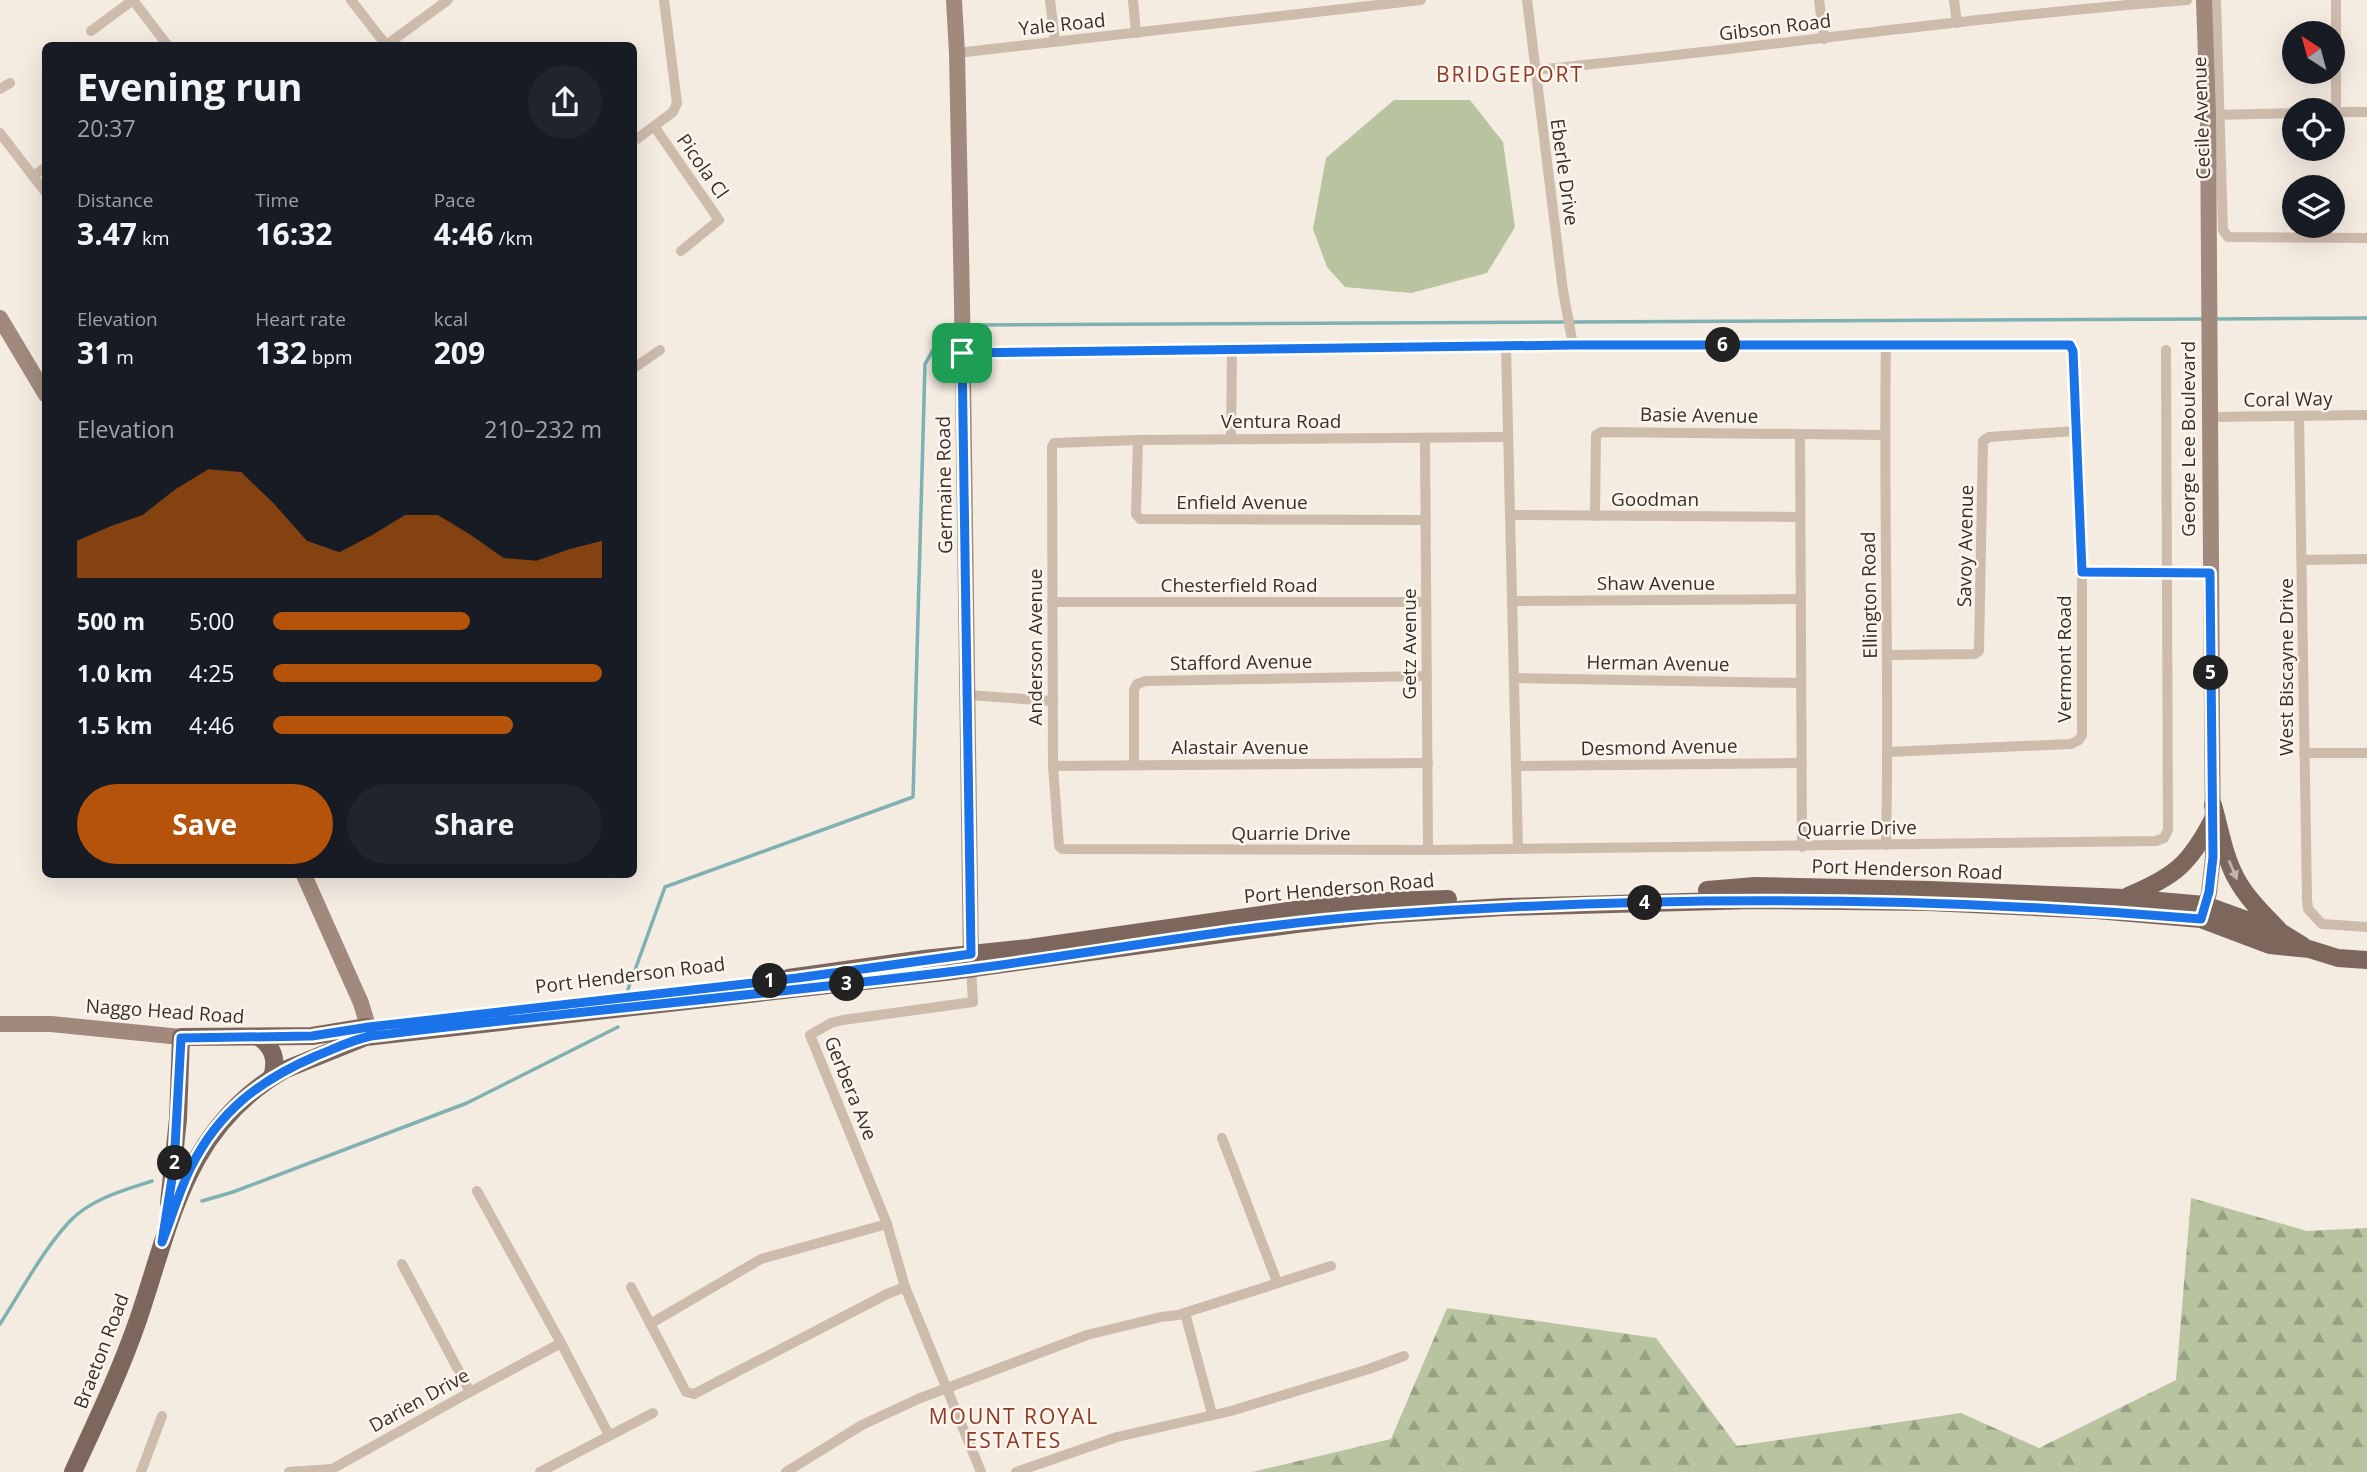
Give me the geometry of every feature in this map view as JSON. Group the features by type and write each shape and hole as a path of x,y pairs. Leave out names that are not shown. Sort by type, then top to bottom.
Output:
{"main road":[{"path":"2125,898 2161,883 2185,864 2200,845 2213,812"},
{"path":"2213,812 2236,879 2282,933"},
{"name":"Port Henderson Road","path":"971,961 1029,948 1295,910 1387,901 1665,894 1755,886 2125,898 2203,912 2282,933 2309,950"},
{"name":"Port Henderson Road","path":"370,1031 1296,923 1504,907 1755,900 1928,902 2203,912 2270,946 2309,950 2338,958 2367,960"},
{"name":"Naggo Head Road","path":"181,1038 260,1038 370,1031"},
{"name":"Braeton Road","path":"73,1472 113,1387 138,1321 162,1242 190,1169 205,1143 238,1102 272,1077 370,1031"},
{"name":"Braeton Road","path":"162,1242 173,1181 181,1038"},
{"path":"260,1038 268,1044 274,1058 272,1077"},
{"path":"178,1119 184,1130 202,1135 220,1124"}],"street":[{"path":"91,31 133,0 165,42"},
{"path":"351,0 383,42"},
{"path":"389,42 448,0"},
{"path":"637,139 673,112 677,103 664,0"},
{"name":"Germaine Road","path":"954,0 971,961"},
{"path":"1050,0 1055,42"},
{"path":"1133,0 1136,33"},
{"name":"Yale Road","path":"957,53 1421,0"},
{"name":"Eberle Drive","path":"1527,0 1534,70 1573,345"},
{"path":"1819,0 1824,39"},
{"path":"1954,0 1957,23"},
{"name":"Gibson Road","path":"1534,70 2096,7 2187,0"},
{"name":"George Lee Boulevard","path":"2203,912 2213,857 2208,305 2213,115 2204,0"},
{"name":"Cecile Avenue","path":"2216,0 2213,115 2225,234 2228,237 2367,238"},
{"path":"2334,98 2336,0"},
{"path":"2345,112 2367,112"},
{"path":"2213,115 2282,113"},
{"name":"Picola Cl","path":"654,127 719,220 681,251"},
{"path":"0,133 42,188"},
{"path":"33,176 42,170"},
{"path":"0,318 42,388"},
{"path":"962,353 1886,344"},
{"name":"Vermont Road","path":"1886,344 2070,345 2073,351 2082,572 2082,734 2079,740 2071,744 1888,752"},
{"name":"Ellington Road","path":"1886,344 1886,845"},
{"path":"1506,346 1518,849"},
{"path":"637,366 660,350"},
{"path":"1231,439 1232,350"},
{"name":"Quarrie Drive","path":"1062,849 1802,847 2143,841 2164,838 2168,830 2166,350"},
{"name":"Coral Way","path":"2210,417 2367,415"},
{"name":"West Biscayne Drive","path":"2299,416 2306,900 2308,909 2327,926 2367,927"},
{"name":"Savoy Avenue","path":"1888,655 1975,654 1979,651 1983,442 1989,437 2075,431"},
{"name":"Basie Avenue","path":"1595,516 1598,433 1885,435"},
{"path":"1800,434 1802,847"},
{"name":"Ventura Road","path":"1054,443 1508,437"},
{"name":"Getz Avenue","path":"1425,438 1428,850"},
{"name":"Enfield Avenue","path":"1138,440 1136,514 1140,519 1426,520"},
{"name":"Anderson Avenue","path":"1054,443 1054,766 1059,846 1062,849"},
{"name":"Goodman","path":"1510,515 1800,517"},
{"path":"2302,560 2367,559"},
{"path":"2082,572 2210,573"},
{"name":"Shaw Avenue","path":"1512,601 1801,599"},
{"name":"Chesterfield Road","path":"1052,602 1426,602"},
{"name":"Stafford Avenue","path":"1134,765 1134,690 1137,684 1146,681 1427,676"},
{"name":"Herman Avenue","path":"1514,678 1801,683"},
{"path":"968,695 1053,701"},
{"path":"2304,752 2367,753"},
{"name":"Desmond Avenue","path":"1516,766 1802,762"},
{"name":"Alastair Avenue","path":"1054,766 1428,763"},
{"path":"305,878 361,1003 370,1031"},
{"name":"Gerbera Ave","path":"971,961 973,1002 843,1020 810,1034 887,1224 905,1287 981,1472"},
{"name":"Naggo Head Road","path":"0,1024 51,1024 181,1038"},
{"path":"1222,1138 1277,1282"},
{"path":"477,1191 609,1435"},
{"path":"650,1324 761,1259 887,1224"},
{"path":"402,1264 470,1392"},
{"path":"786,1472 862,1425 947,1388 1087,1335 1185,1313 1331,1266"},
{"path":"631,1287 686,1392 694,1394 905,1287"},
{"path":"1185,1313 1212,1414"},
{"name":"Darien Drive","path":"289,1472 332,1469 561,1343"},
{"path":"1016,1472 1117,1437 1231,1411 1404,1356"},
{"path":"540,1472 653,1413"},
{"path":"141,1472 162,1416"}],"green space":[{"path":"1394,100 1470,100 1503,142 1515,227 1487,273 1411,293 1345,287 1327,267 1313,229 1326,158"},
{"path":"2191,1198 2307,1231 2367,1228 2367,1472 1252,1472 1391,1439 1447,1308 1656,1338 1737,1446 1961,1413 2039,1448 2176,1380"}],"waterway":[{"path":"2213,319 2367,318"},
{"path":"1573,322 2205,319"},
{"path":"979,325 1565,322"},
{"path":"627,992 665,887 913,797 925,364 943,333"},
{"path":"202,1201 233,1192 467,1103 618,1027"},
{"path":"0,1324 41,1258 78,1213 98,1201 152,1181"}],"district":[{"name":"BRIDGEPORT","path":"1510,75"},
{"name":"MOUNT ROYAL ESTATES","path":"1014,1429"}],"route":[{"path":"962,353 971,954 797,978 369,1027 371,1036 352,1041 284,1070 254,1089 229,1112 205,1143 190,1169 162,1242 173,1181 181,1038 312,1036 369,1027 371,1036 1028,962 1296,923 1504,907 1755,900 1928,902 2096,910 2201,919 2209,892 2213,857 2210,573 2082,572 2073,351 2070,345 1573,345 962,353"}]}
